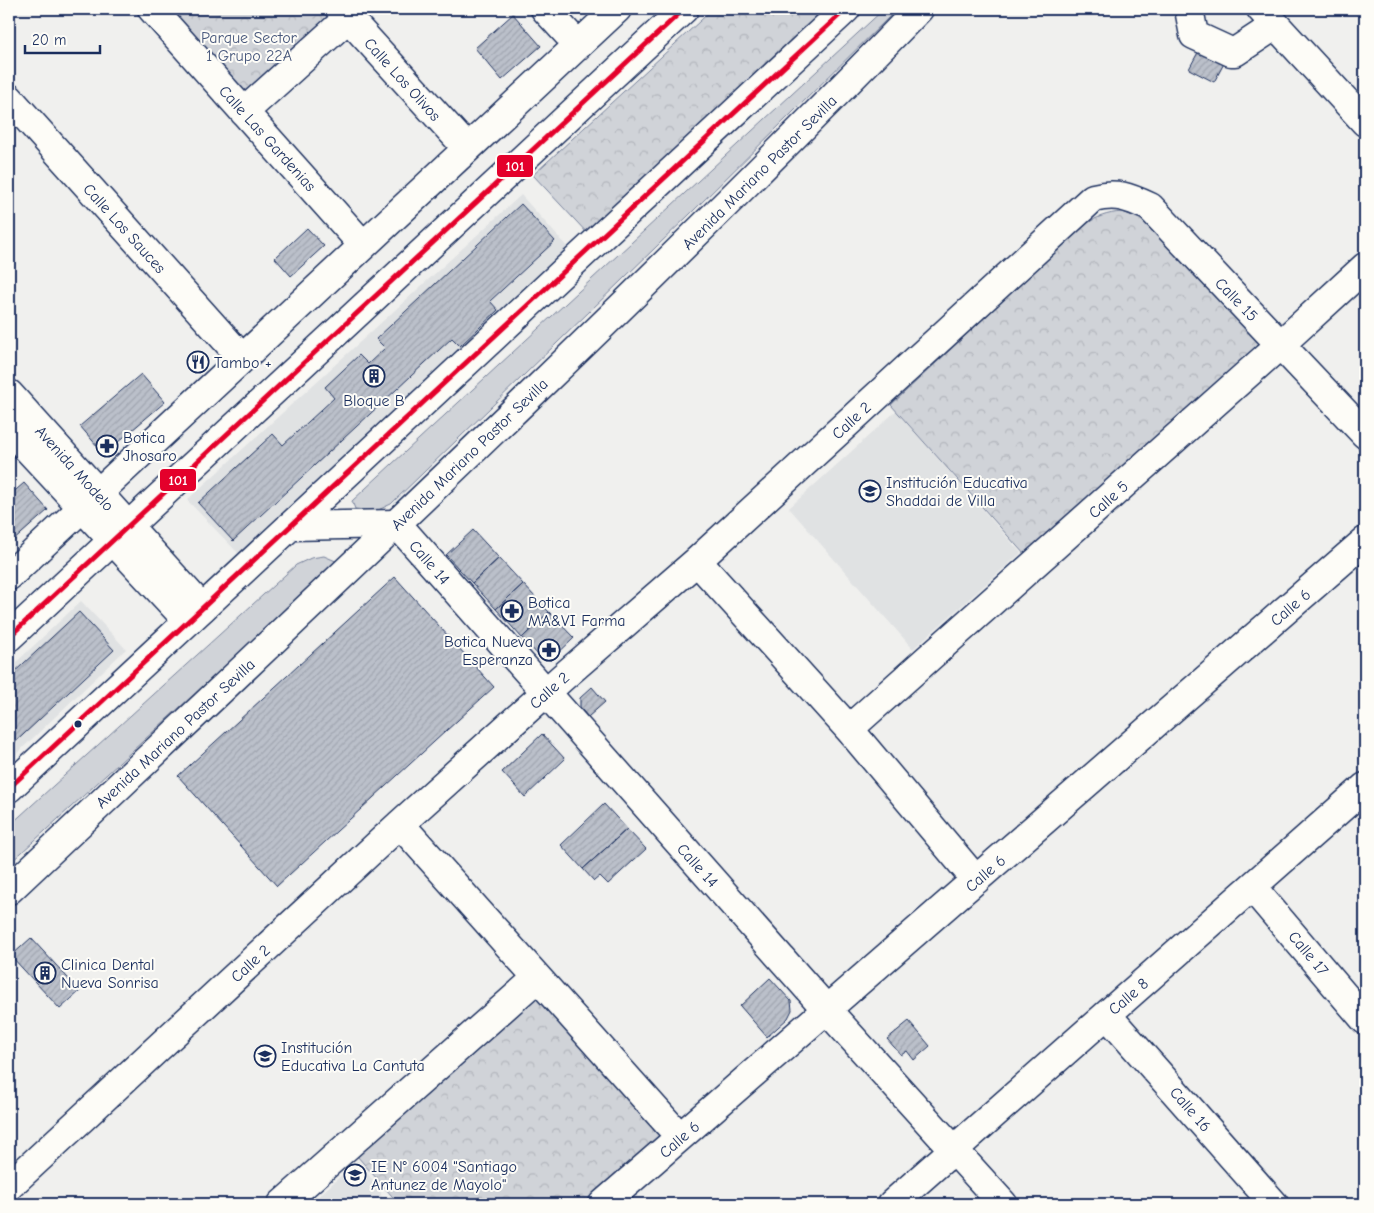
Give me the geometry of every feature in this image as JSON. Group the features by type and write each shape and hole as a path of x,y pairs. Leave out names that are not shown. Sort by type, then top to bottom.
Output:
{"street":[{"name":"Calle Las Gardenias","path":"152,9 363,245"},
{"path":"545,9 578,45"},
{"path":"9,576 617,9"},
{"path":"9,637 684,9"},
{"path":"9,788 846,9"},
{"name":"Avenida Mariano Pastor Sevilla","path":"9,890 397,524 671,259 808,124 920,9"},
{"path":"1189,9 1194,35 1231,52 1235,52 1269,17 1365,122"},
{"path":"244,112 344,14"},
{"name":"Calle Los Olivos","path":"344,14 467,148"},
{"name":"Calle Los Sauces","path":"9,98 242,358"},
{"name":"Calle 15","path":"1093,198 1107,194 1126,196 1150,208 1365,434"},
{"name":"Calle 2","path":"9,1186 400,824 545,693 696,561 1093,198"},
{"name":"Calle 5","path":"849,729 1365,267"},
{"name":"Avenida Modelo","path":"9,394 90,500 195,615"},
{"name":"Avenida Modelo","path":"9,429 90,500"},
{"path":"290,526 397,524"},
{"name":"Calle 14","path":"397,524 827,1010 1002,1204"},
{"name":"Calle 6","path":"604,1204 1365,541"},
{"path":"696,561 849,729 976,880"},
{"name":"Calle 8","path":"892,1204 1365,788"},
{"path":"400,824 680,1137"},
{"name":"Calle 17","path":"1252,887 1365,1020"},
{"path":"282,1204 538,978"},
{"name":"Calle 16","path":"1107,1014 1274,1204"}],"shaded area":[{"name":"Bloque B","path":"521,195 570,250 239,554 187,500"},
{"path":"896,411 1021,553 913,649 789,508"},
{"path":"81,601 126,649 9,761 9,669"},
{"name":"IE N° 6004 \"Santiago Antunez de Mayolo\"","path":"357,1161 380,1189 383,1204 310,1204"}],"green space":[{"name":"Parque Sector 1 Grupo 22A","path":"166,9 319,9 330,20 246,100"},
{"path":"713,9 837,9 589,235 533,175"},
{"path":"884,9 887,9 892,14 689,215 391,504 376,511 355,509 352,501"},
{"path":"1122,212 1142,219 1262,343 1025,555 891,405 1084,225 1102,216"},
{"path":"324,556 338,562 9,864 9,826 296,565 311,558"},
{"path":"538,996 659,1136 582,1204 399,1204 357,1156"}],"building":[{"path":"513,14 541,46 502,80 475,48"},
{"path":"1203,43 1228,56 1214,82 1189,69"},
{"name":"Bloque B","path":"521,204 555,241 490,301 498,310 460,346 452,338 233,541 198,503 273,434 283,445 334,398 325,387 359,355 368,364 385,348 376,339"},
{"path":"307,228 324,246 291,276 275,258"},
{"path":"141,374 165,402 104,454 80,426"},
{"path":"24,483 48,510 12,542 9,538 9,496"},
{"path":"473,530 499,558 472,583 446,555"},
{"path":"499,558 523,584 496,609 472,583"},
{"path":"395,577 494,687 277,886 178,776"},
{"path":"523,584 549,612 522,638 496,609"},
{"path":"79,612 114,650 9,748 9,677"},
{"path":"549,612 574,638 551,660 542,659 522,638"},
{"path":"592,687 605,702 588,717 580,708 580,698"},
{"path":"542,734 565,759 525,797 502,772"},
{"path":"604,804 627,829 583,869 561,845"},
{"path":"627,829 646,849 608,884 600,876 594,881 583,869"},
{"name":"Clinica Dental Nueva Sonrisa","path":"31,938 80,991 60,1009 11,956"},
{"path":"770,978 791,1001 792,1010 788,1018 767,1037 740,1006"},
{"path":"909,1021 930,1046 914,1060 907,1051 901,1055 887,1039"}],"transit line":[{"name":"101","path":"9,637 684,9"},
{"name":"101","path":"9,788 846,9"}],"place":[{"name":"Tambo +","path":"198,362"},
{"name":"Bloque B","path":"374,376"},
{"name":"Botica Jhosaro","path":"107,446"},
{"name":"Institución Educativa Shaddai de Villa","path":"870,491"},
{"name":"Botica MA&VI Farma","path":"512,611"},
{"name":"Botica Nueva Esperanza","path":"549,650"},
{"name":"Clinica Dental Nueva Sonrisa","path":"45,973"},
{"name":"Institución Educativa La Cantuta","path":"265,1056"},
{"name":"IE N° 6004 \"Santiago Antunez de Mayolo\"","path":"355,1175"}]}
